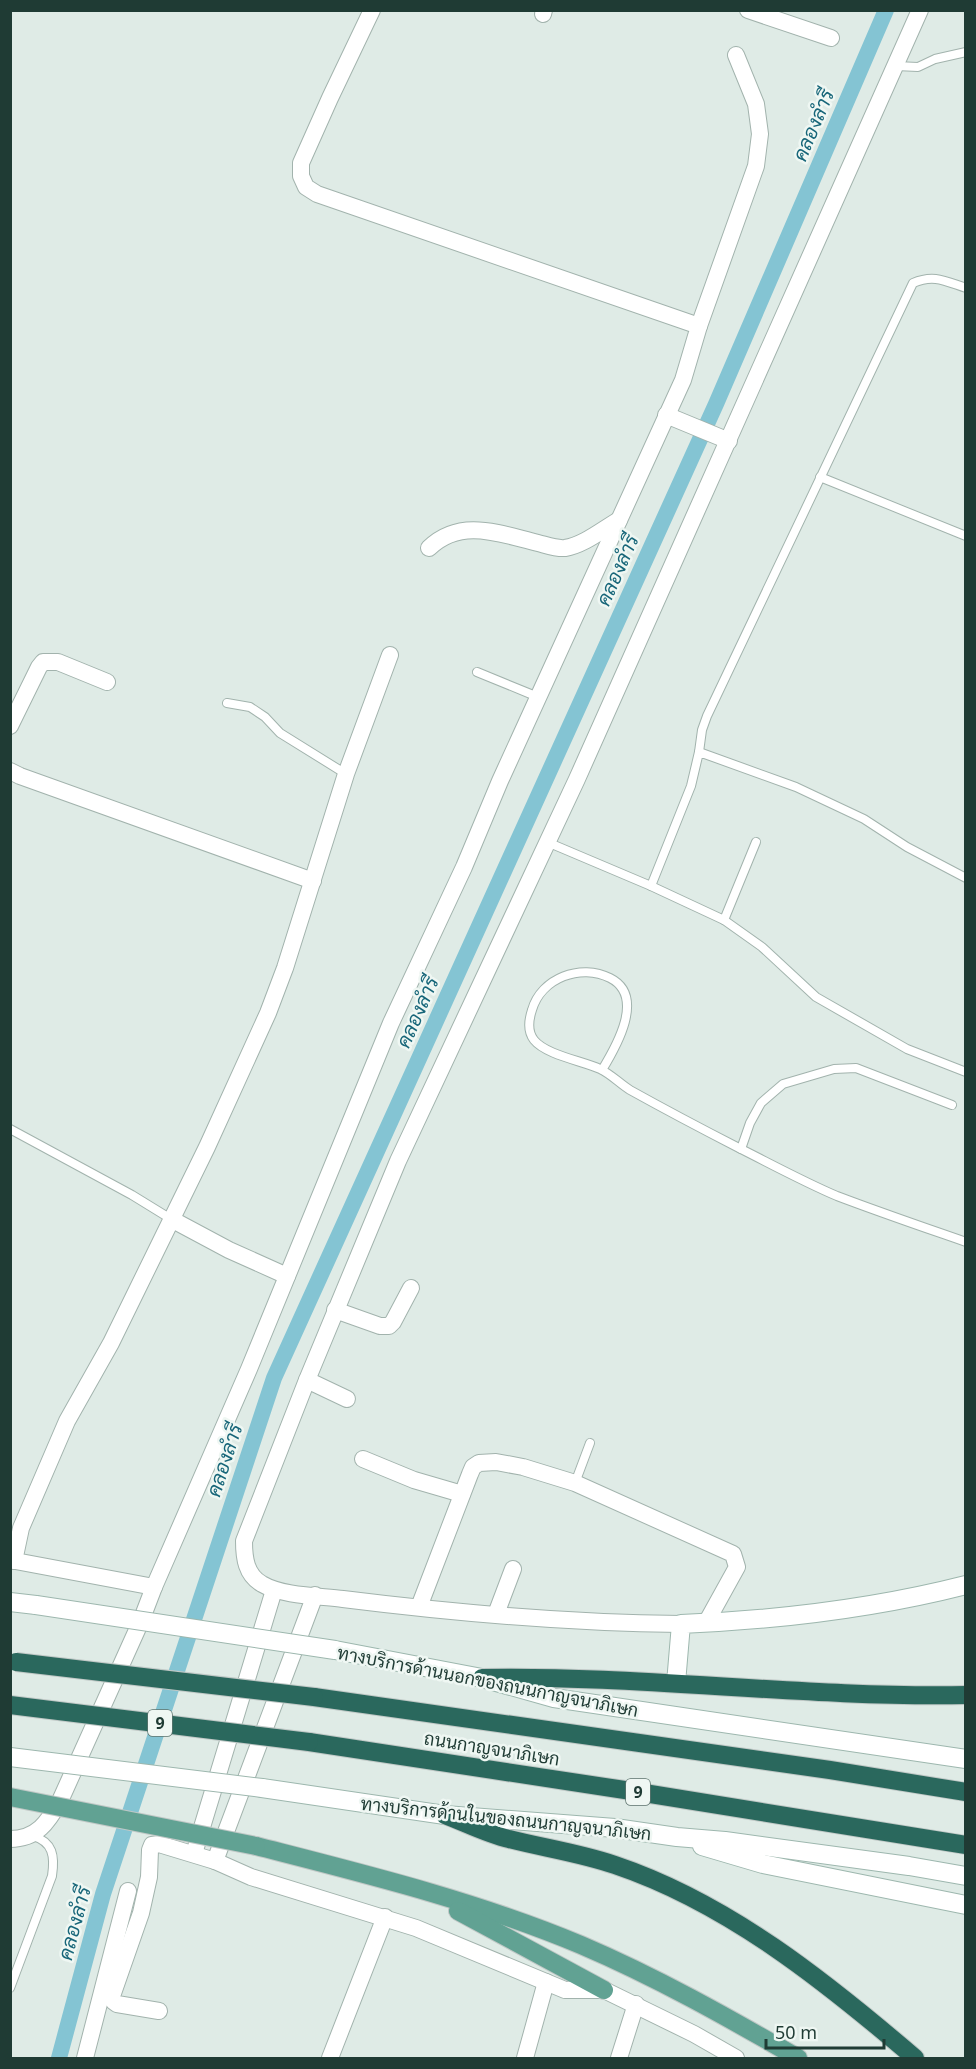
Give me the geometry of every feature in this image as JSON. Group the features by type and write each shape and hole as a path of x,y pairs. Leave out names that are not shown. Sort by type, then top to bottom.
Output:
{"highway":[{"name":"ถนนกาญจนาภิเษก","path":"13,1661 314,1697 830,1770 966,1792"},
{"path":"482,1678 546,1677 853,1695 966,1695"},
{"name":"ถนนกาญจนาภิเษก","path":"10,1705 309,1742 966,1845"},
{"path":"445,1815 506,1839 558,1849 615,1865 679,1892 727,1917 800,1966 915,2058"}],"main road":[{"path":"676,1683 681,1624 843,1611 966,1585"},
{"name":"ทางบริการด้านนอกของถนนกาญจนาภิเษก","path":"10,1602 335,1650 482,1678 554,1698 966,1760"},
{"name":"ทางบริการด้านในของถนนกาญจนาภิเษก","path":"10,1756 262,1788 445,1815 615,1828 725,1841 966,1876"},
{"path":"10,1797 256,1846 412,1886 581,1946 701,2002 798,2058"},
{"path":"677,1837 763,1864 966,1905"},
{"path":"412,1886 604,1990"}],"street":[{"path":"372,10 301,164 301,176 306,187 317,194 699,326"},
{"path":"748,10 831,38"},
{"path":"681,1624 602,1623 419,1607 274,1590 254,1579 247,1568 244,1541 335,1310 398,1161 587,757 724,439 920,10"},
{"path":"10,1839 33,1836 48,1822 60,1801 141,1621 156,1580 287,1276 391,1023 464,867 500,781 619,520 674,418 699,326 756,166 759,134 756,104 736,55"},
{"path":"674,418 724,439"},
{"path":"429,548 438,539 469,530 488,531 563,548 586,539 619,520"},
{"path":"156,1580 12,1561 21,1528 67,1421 111,1343 212,1136 268,1013 285,968 346,774 390,655"},
{"path":"10,726 43,662 58,662 107,682"},
{"path":"10,771 313,881"},
{"path":"171,1219 229,1250 287,1276"},
{"path":"335,1310 380,1326 389,1326 411,1288"},
{"path":"307,1380 347,1399"},
{"path":"363,1459 414,1480 462,1494"},
{"path":"419,1607 473,1467 485,1462 523,1467 575,1483 733,1554 737,1567 706,1623"},
{"path":"496,1614 513,1569"},
{"path":"194,1854 274,1590"},
{"path":"215,1861 315,1595"},
{"path":"159,2011 117,2004 113,2001 112,1996 141,1912 149,1877 150,1850 152,1845 159,1844 215,1861 251,1877 386,1917 565,1990 604,1990 636,2004 736,2058"},
{"path":"84,2058 128,1891"},
{"path":"330,2058 386,1917"},
{"path":"525,2058 546,1982"},
{"path":"619,2058 636,2004"}],"lane":[{"path":"896,66 918,67 935,59 966,52"},
{"path":"651,886 691,786 702,730 707,717 913,283 925,278 940,279 966,288"},
{"path":"820,477 966,536"},
{"path":"477,672 538,698"},
{"path":"226,703 250,707 265,717 280,733 346,774"},
{"path":"699,752 796,787 864,819 907,847 966,878"},
{"path":"546,842 651,886 724,920 762,947 816,997 907,1049 966,1071"},
{"path":"724,920 756,842"},
{"path":"602,1070 616,1048 627,1019 626,999 622,988 612,978 585,971 571,974 548,984 534,1004 529,1030 533,1039 554,1052 602,1070 627,1088 741,1149 835,1195 966,1242"},
{"path":"741,1149 750,1123 761,1103 776,1090 783,1084 834,1069 856,1068 952,1105"},
{"path":"10,1129 171,1219"},
{"path":"575,1483 590,1443"},
{"path":"10,1988 52,1876 54,1864 51,1848 44,1839 33,1836"}],"waterway":[{"name":"คลองลำรี","path":"59,2058 103,1894 274,1378 716,404 886,10"}]}
